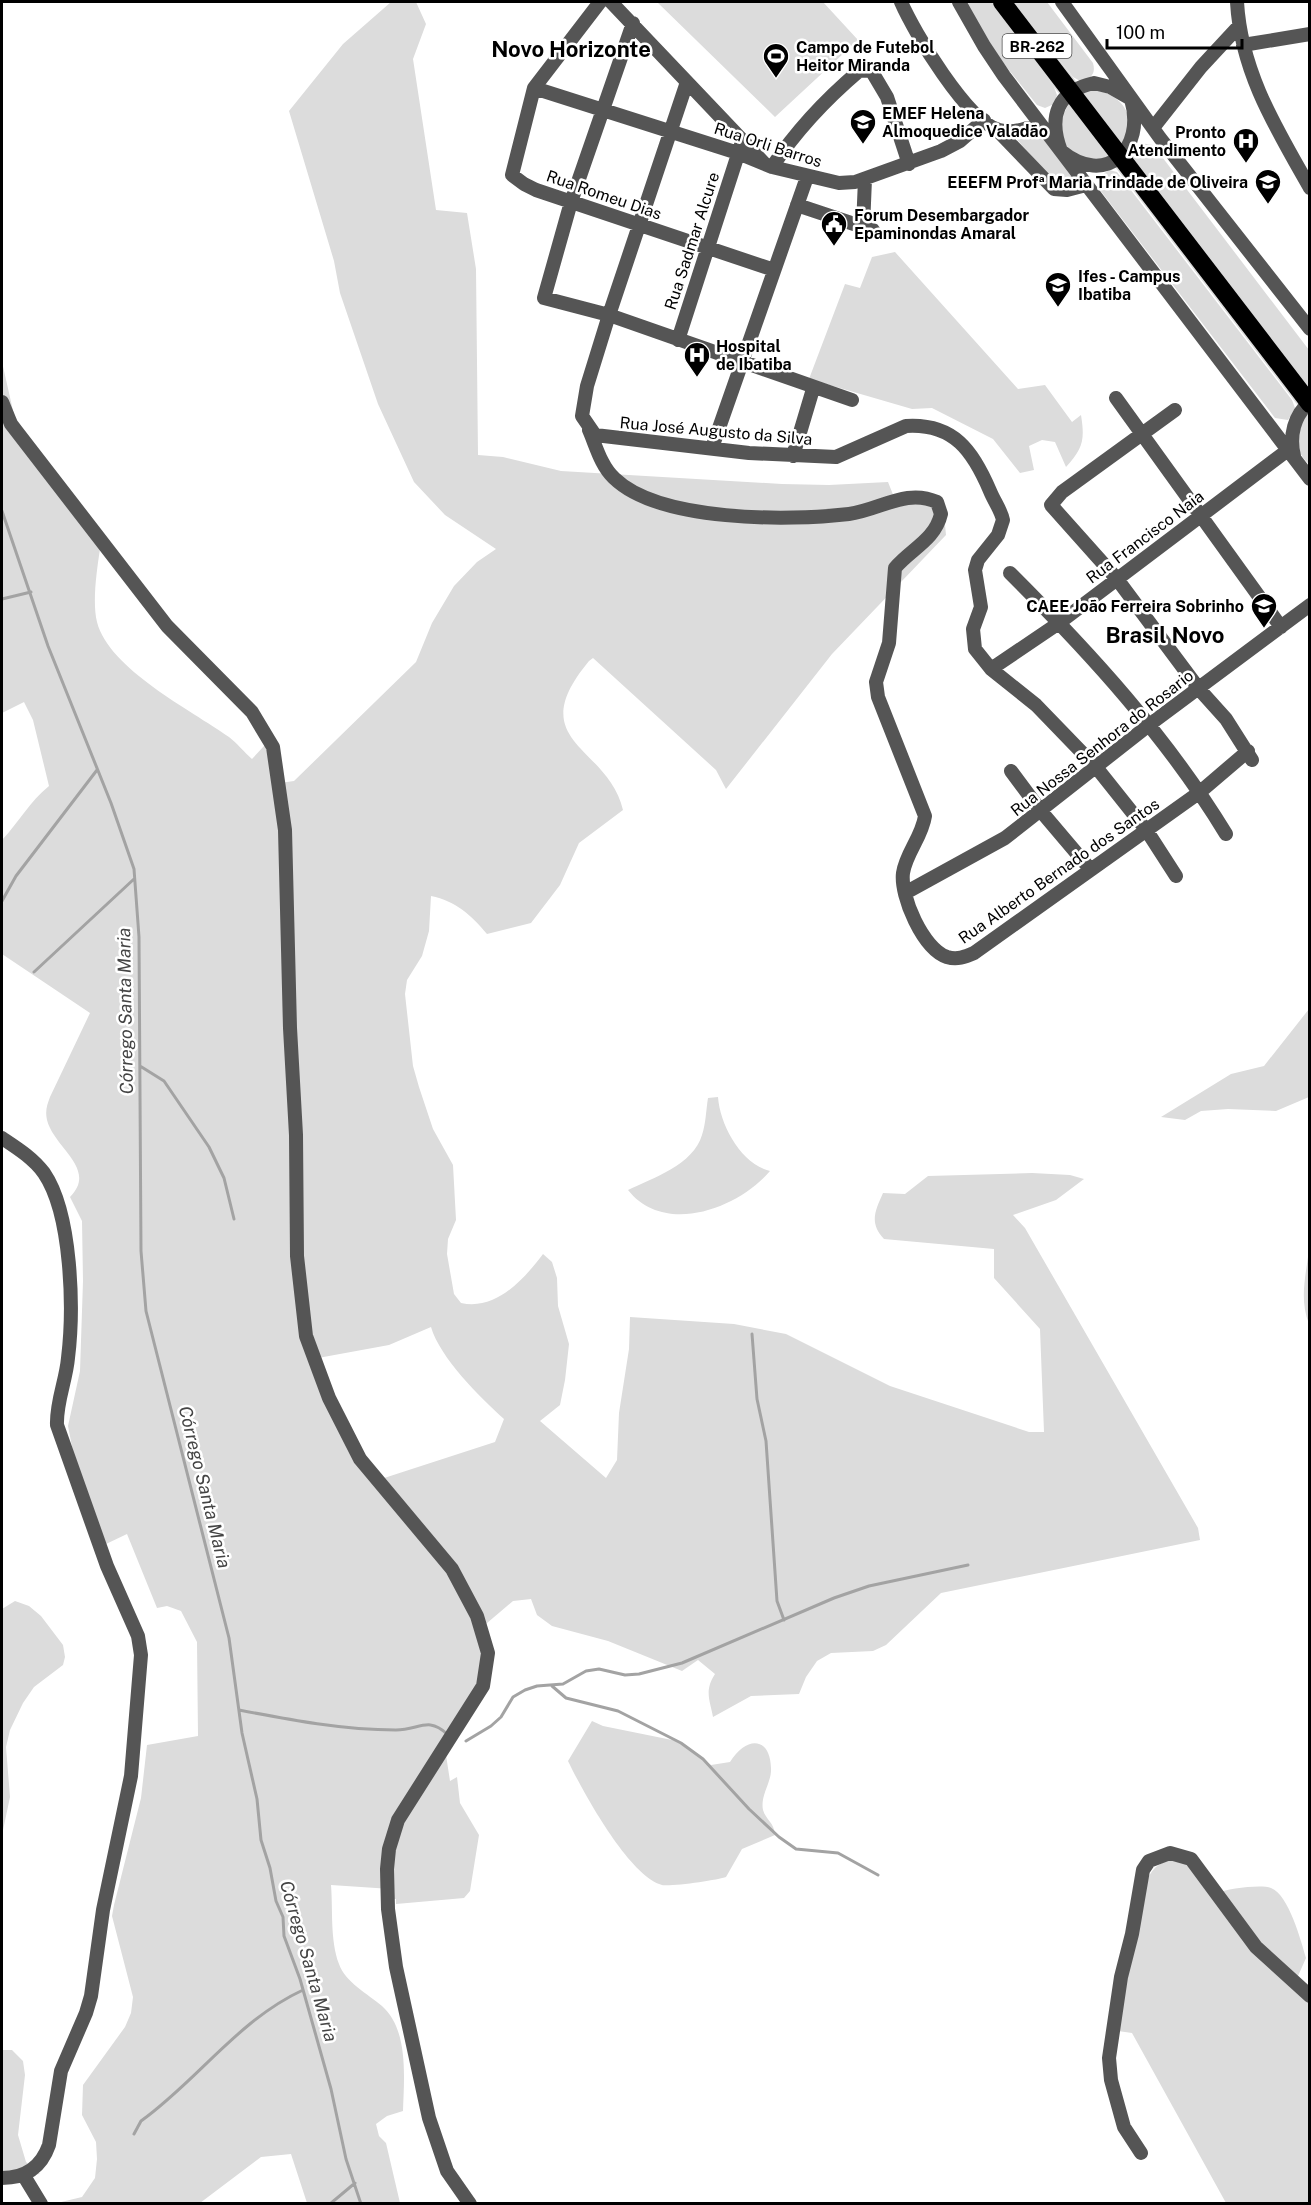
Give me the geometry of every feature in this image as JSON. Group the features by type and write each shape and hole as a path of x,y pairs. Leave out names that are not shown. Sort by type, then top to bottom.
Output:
{"highway":[{"name":"BR-262","path":"1002,2 1309,403"}],"street":[{"path":"534,87 600,2"},
{"path":"611,2 687,82 741,147"},
{"path":"901,2 950,84 984,120 998,130 1054,189 1067,190 1086,185"},
{"path":"959,2 994,63 1043,114 1056,135 1061,151 1078,162 1092,165 1120,159 1133,135 1135,120 1131,99 1110,87 1094,83 1070,92 1043,114 1025,130 998,130"},
{"path":"1062,2 1131,99 1310,329"},
{"path":"1237,3 1239,26 1249,71 1266,108 1310,188"},
{"path":"633,23 571,202 543,295 548,299 609,315 813,389 852,400"},
{"path":"1157,133 1201,67 1239,26"},
{"path":"1243,45 1310,34"},
{"path":"1094,83 1101,58"},
{"path":"766,162 787,145 837,90 859,71 866,69 871,70 880,82 909,164"},
{"path":"582,416 586,386 687,82"},
{"name":"Rua Orli Barros","path":"534,87 670,132 741,147 766,162 807,177 847,183 909,164 960,141 984,120"},
{"name":"Rua Romeu Dias","path":"534,87 512,175 524,184 571,202 774,270"},
{"path":"1043,114 1061,151 1310,479"},
{"path":"1133,135 1157,133"},
{"name":"Rua Sadmar Alcure","path":"678,340 741,147"},
{"path":"712,448 744,363 807,177"},
{"path":"797,205 868,229 865,179"},
{"path":"793,456 813,389"},
{"path":"1116,398 1281,627"},
{"path":"2,402 11,424 164,622 252,712 273,747 279,772 285,830 290,1028 296,1135 297,1256 306,1336 329,1398 360,1459 452,1569 477,1616 488,1653 483,1686 398,1820 392,1833 387,1869 388,1909 396,1967 429,2118 447,2171 470,2204"},
{"path":"1309,403 1295,422 1292,446 1297,462 1310,472"},
{"path":"1175,410 1143,436 1054,499 1051,505 1117,579 1199,689"},
{"name":"Rua José Augusto da Silva","path":"582,416 595,435 608,438 793,456 836,457 906,426 933,427 962,444 978,462 1002,515 1001,528 978,560 975,570 981,607 973,629 973,639 975,649 990,669"},
{"name":"Rua Alberto Bernado dos Santos","path":"582,416 607,471 615,480 630,490 681,511 723,515 823,516 850,514 908,497 937,502 941,514 928,539 895,567 889,643 876,682 878,697 925,816 904,865 905,892 915,922 932,946 946,957 956,958 974,953 1250,756 1226,719 1199,689"},
{"path":"1270,426 1295,422"},
{"name":"Rua Francisco Naia","path":"990,669 1059,622 1288,450"},
{"path":"1010,573 1059,622 1149,725 1200,792 1226,834"},
{"name":"Rua Nossa Senhora do Rosario","path":"905,892 994,845 1149,725 1310,605"},
{"path":"990,669 1036,705 1096,767 1147,831 1176,876"},
{"path":"1011,771 1090,870"},
{"path":"2,1138 30,1158 44,1173 62,1215 67,1240 70,1336 68,1365 57,1412 57,1425 63,1449 141,1650 131,1776 105,1899 89,2004 61,2071 47,2152 38,2165 22,2176 2,2185"},
{"path":"1141,2153 1124,2127 1111,2080 1109,2058 1121,1977 1132,1934 1143,1870 1149,1861 1170,1853 1191,1858 1256,1947 1310,1996"},
{"path":"2,2178 22,2176"},
{"path":"22,2176 41,2204"}],"shaded area":[{"path":"391,2 416,2 426,24 413,59 436,210 467,213 476,269 478,455 503,457 561,471 782,484 829,485 888,482 894,497 943,504 946,535 832,654 726,789 716,770 593,658 570,688 564,710 566,727 575,742 602,771 614,788 623,810 579,843 560,885 531,923 487,934 462,910 448,901 431,896 429,931 422,956 407,980 405,994 413,1066 433,1129 453,1165 456,1220 448,1239 447,1254 454,1294 461,1303 486,1302 497,1298 518,1283 543,1254 552,1262 557,1278 558,1306 569,1344 560,1405 540,1421 606,1478 617,1460 619,1413 629,1349 630,1317 734,1324 786,1334 890,1386 1029,1432 1044,1432 1040,1329 994,1278 994,1249 884,1239 876,1228 875,1217 883,1193 905,1194 928,1176 1032,1173 1070,1175 1084,1179 1056,1200 1013,1215 1025,1228 1198,1528 1200,1540 941,1593 886,1645 873,1651 831,1653 817,1661 806,1677 799,1694 751,1696 713,1717 709,1691 715,1674 698,1660 682,1671 608,1641 552,1626 537,1615 531,1599 513,1601 480,1629 483,1677 444,1742 450,1781 457,1777 460,1803 479,1835 470,1891 464,1898 396,1904 396,1899 391,1899 391,1889 331,1885 333,1935 339,1964 352,1982 391,2016 401,2041 404,2070 403,2111 387,2116 376,2124 379,2136 386,2143 400,2203 307,2203 291,2154 261,2157 200,2203 57,2203 82,2197 95,2178 96,2142 82,2115 83,2085 125,2027 131,2013 133,1997 112,1916 114,1905 141,1798 147,1745 198,1736 197,1642 181,1611 167,1606 157,1608 127,1534 106,1544 76,1467 68,1426 80,1371 82,1221 70,1197 77,1187 79,1177 72,1158 51,1130 46,1111 50,1097 90,1013 2,954 2,840 36,798 49,786 33,720 24,702 2,713 2,362 14,415 100,549 95,605 97,622 105,639 117,656 134,672 229,737 252,759 264,746 270,746 280,783 294,781 416,662 432,623 454,586 477,562 496,549 445,515 414,482 378,404 340,293 334,261 289,111 343,44","holes":["431,1327 436,1339 462,1376 504,1419 495,1442 378,1480 327,1388 318,1358 389,1345"]},
{"name":"Campo de Futebol Heitor Miranda","path":"657,2 823,2 858,40 775,117"},
{"path":"964,2 992,2 1054,87 1057,95 1054,104 1045,108 1037,105 992,49"},
{"path":"1013,2 1047,2 1093,63 1094,70 1090,77 1082,82 1073,77"},
{"path":"1092,90 1114,97 1125,108 1128,115 1128,131 1119,149 1079,94"},
{"path":"1070,102 1110,156 1096,160 1085,159 1075,155 1068,148 1063,138 1062,127 1064,114"},
{"path":"1037,131 1044,135 1080,183 1063,187 1051,179 1014,136"},
{"path":"1140,143 1153,145 1309,350 1309,390 1135,162 1134,150"},
{"path":"1109,170 1117,172 1292,400 1295,408 1288,420 1275,418 1100,190 1099,177"},
{"path":"895,252 1018,389 1045,385 1072,422 1081,415 1083,431 1081,443 1066,467 1055,442 1042,440 1029,446 1034,470 1020,473 993,439 932,408 912,409 809,379 845,284 860,288 872,257"},
{"path":"1307,413 1309,417 1309,464 1300,452 1297,440 1300,426"},
{"path":"1309,1009 1309,1097 1276,1111 1228,1109 1201,1111 1185,1120 1161,1117 1231,1074 1264,1066"},
{"path":"718,1097 728,1131 741,1152 760,1167 770,1171 756,1185 739,1196 720,1206 700,1212 680,1214 661,1212 643,1204 628,1190 671,1169 690,1155 702,1135 708,1098"},
{"path":"1310,1222 1309,1324 1304,1296"},
{"path":"15,1601 29,1606 41,1616 63,1645 65,1657 63,1665 34,1687 23,1703 10,1730 6,1747 10,1797 2,1835 2,1609"},
{"path":"592,1721 603,1726 677,1741 711,1765 730,1762 736,1753 750,1744 762,1745 770,1757 771,1768 763,1799 763,1810 775,1835 742,1849 726,1877 667,1885 662,1885 649,1878 622,1850 608,1831 568,1761"},
{"path":"1180,1859 1189,1860 1216,1893 1244,1888 1271,1888 1283,1900 1293,1919 1306,1958 1298,1976 1291,1979 1309,1993 1309,2203 1226,2203 1132,2033 1118,2031 1120,2003 1148,1878 1161,1864"},
{"path":"2,2050 12,2050 23,2061 25,2075 18,2135 26,2162 40,2174 2,2178"}],"waterway":[{"name":"Córrego Santa Maria","path":"2,511 48,646 111,803 134,869 139,937 141,1251 146,1311 229,1638 242,1733 257,1799 261,1840 270,1868 276,1901 283,1917 284,1936 300,1979 331,2089 346,2159 361,2204"},
{"path":"2,599 31,592"},
{"path":"2,901 16,876 97,770"},
{"path":"34,972 134,879"},
{"path":"140,1066 164,1081 209,1147 224,1178 234,1219"},
{"path":"752,1334 757,1399 766,1441 777,1601 784,1620"},
{"path":"466,1741 491,1726 501,1717 513,1697 525,1690 537,1686 563,1684 586,1671 599,1669 625,1675 639,1674 682,1663 834,1598 869,1586 968,1565"},
{"path":"552,1686 566,1698 618,1711 681,1743 703,1759 749,1809 779,1837 796,1849 838,1853 878,1875"},
{"path":"239,1710 298,1721 356,1728 396,1730 429,1725 447,1734"},
{"path":"134,2134 141,2121 181,2088 238,2034 280,2003 303,1990"},
{"path":"330,2204 355,2183"}],"place":[{"name":"Campo de Futebol Heitor Miranda","path":"776,79"},
{"name":"EMEF Helena Almoquedice Valadão","path":"863,145"},
{"name":"Pronto Atendimento","path":"1246,164"},
{"name":"EEEFM Profª Maria Trindade de Oliveira","path":"1268,205"},
{"name":"Forum Desembargador Epaminondas Amaral","path":"834,247"},
{"name":"Ifes - Campus Ibatiba","path":"1058,308"},
{"name":"Hospital de Ibatiba","path":"697,378"},
{"name":"CAEE João Ferreira Sobrinho","path":"1264,629"}],"district":[{"name":"Novo Horizonte","path":"571,49"},
{"name":"Brasil Novo","path":"1165,635"}]}
